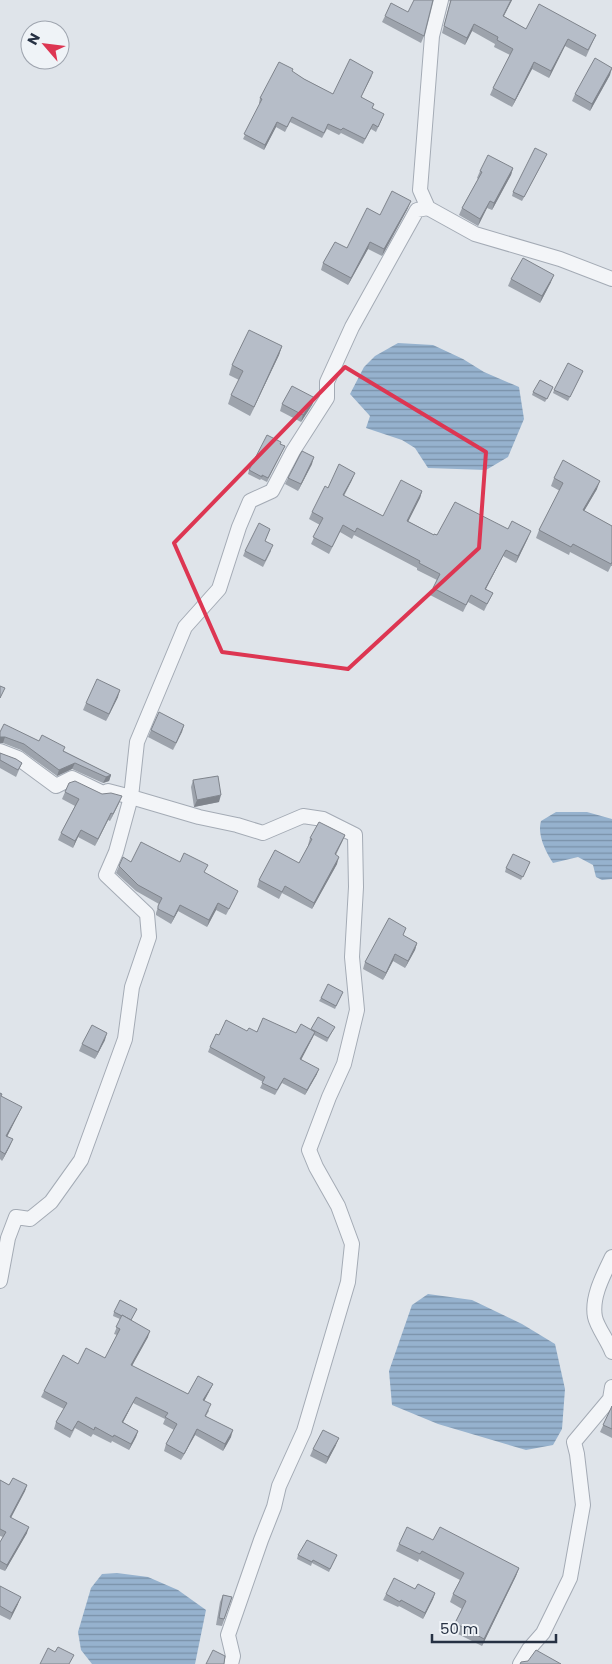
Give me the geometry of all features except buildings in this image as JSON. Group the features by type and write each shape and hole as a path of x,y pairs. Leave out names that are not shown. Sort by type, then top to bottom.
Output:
{"street":[{"path":"441,0 432,36 420,190 428,208 475,234 560,259 612,279"},
{"path":"0,1280 8,1238 16,1217 30,1219 51,1202 81,1160 125,1039 132,986 149,937 147,914 106,875 116,852 131,797 137,742 186,626 219,589 239,527 250,501 272,491 297,444 327,398 327,382 352,327 417,210 428,208"},
{"path":"0,750 18,758 56,786 72,778 103,793 108,790 198,817 237,825 263,833 303,816 323,819 355,835 356,887 352,957 357,1010 344,1064 309,1150 316,1167 338,1206 352,1244 348,1282 304,1431 280,1486 228,1635 233,1656 231,1664"},
{"path":"612,1257 599,1288 595,1304 595,1317 612,1352"},
{"path":"520,1664 542,1633 570,1578 582,1505 574,1442 610,1400 612,1386"}],"highlighted area":[{"path":"345,367 486,452 479,548 348,669 222,652 174,543"}],"water":[{"path":"398,343 433,345 463,359 484,372 519,387 524,419 508,457 486,470 428,468 415,448 402,440 366,428 370,416 350,394 364,367 375,356"},
{"path":"556,812 587,812 612,819 612,879 602,880 596,877 593,865 578,857 553,863 543,843 540,826 541,821"},
{"path":"428,1294 472,1300 522,1324 555,1344 565,1389 562,1429 553,1445 526,1450 438,1424 392,1405 389,1371 412,1305"},
{"path":"117,1573 148,1577 178,1590 206,1610 195,1664 92,1664 81,1650 78,1632 91,1588 102,1574"}]}
